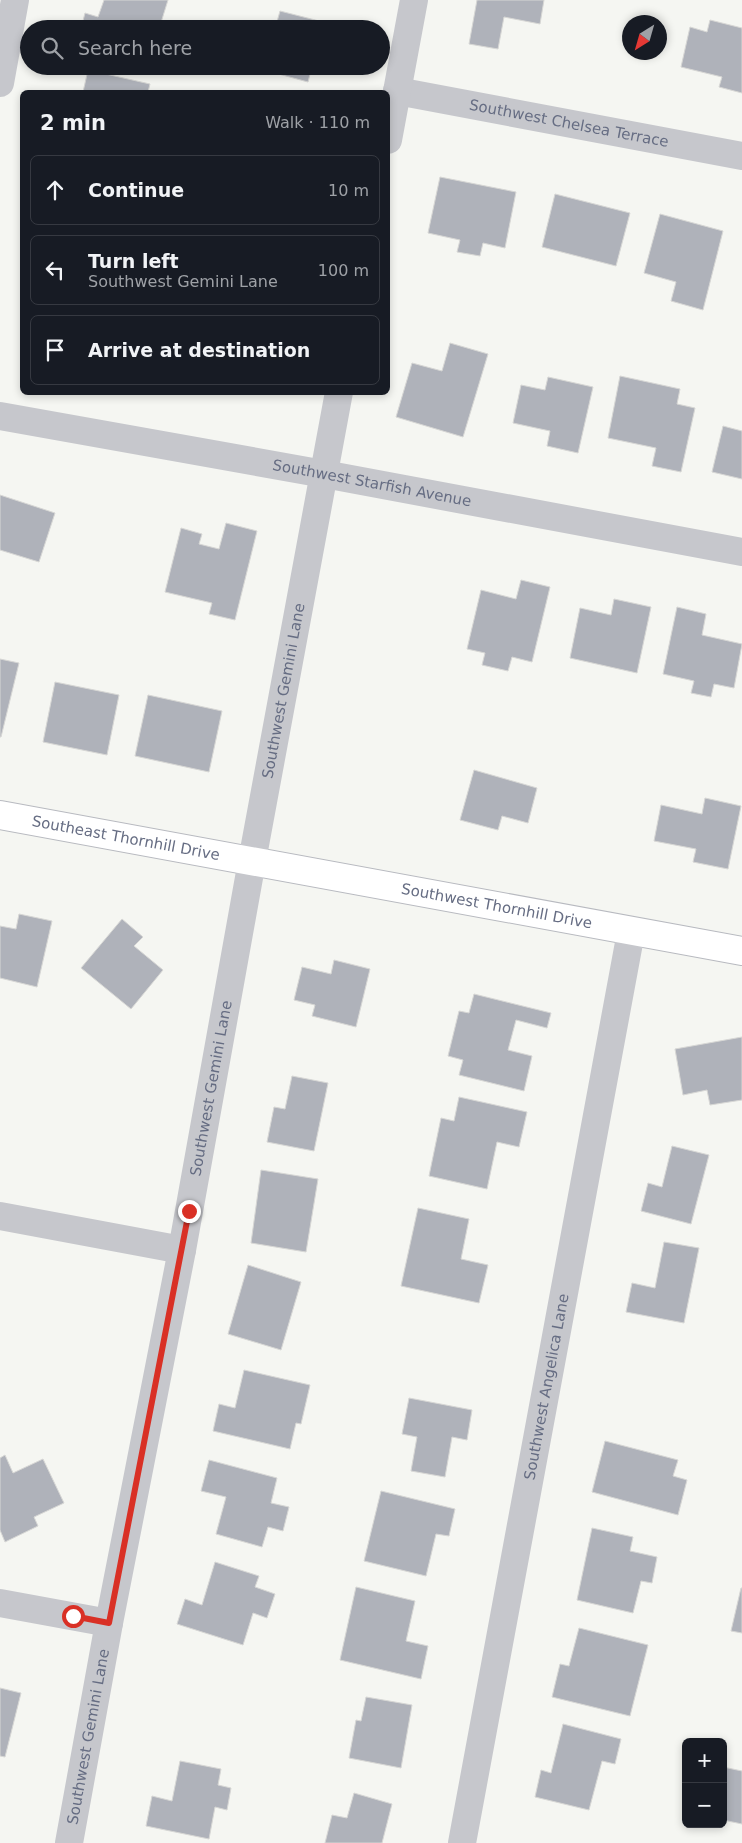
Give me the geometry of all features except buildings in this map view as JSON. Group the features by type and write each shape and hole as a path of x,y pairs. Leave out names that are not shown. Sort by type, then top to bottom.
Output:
{"street":[{"path":"0,83 15,0"},
{"path":"390,129 414,0"},
{"name":"Southwest Chelsea Terrace","path":"397,91 742,156"},
{"name":"Southwest Gemini Lane","path":"69,1843 109,1623 182,1250 338,395"},
{"name":"Southwest Starfish Avenue","path":"0,416 742,552"},
{"name":"Southeast Thornhill Drive","path":"0,815 252,861"},
{"name":"Southwest Thornhill Drive","path":"252,861 742,951"},
{"name":"Southwest Angelica Lane","path":"462,1843 631,932"},
{"path":"0,1216 182,1250"},
{"path":"0,1603 109,1623"}],"route":[{"path":"73,1616 109,1623 189,1211"}]}
